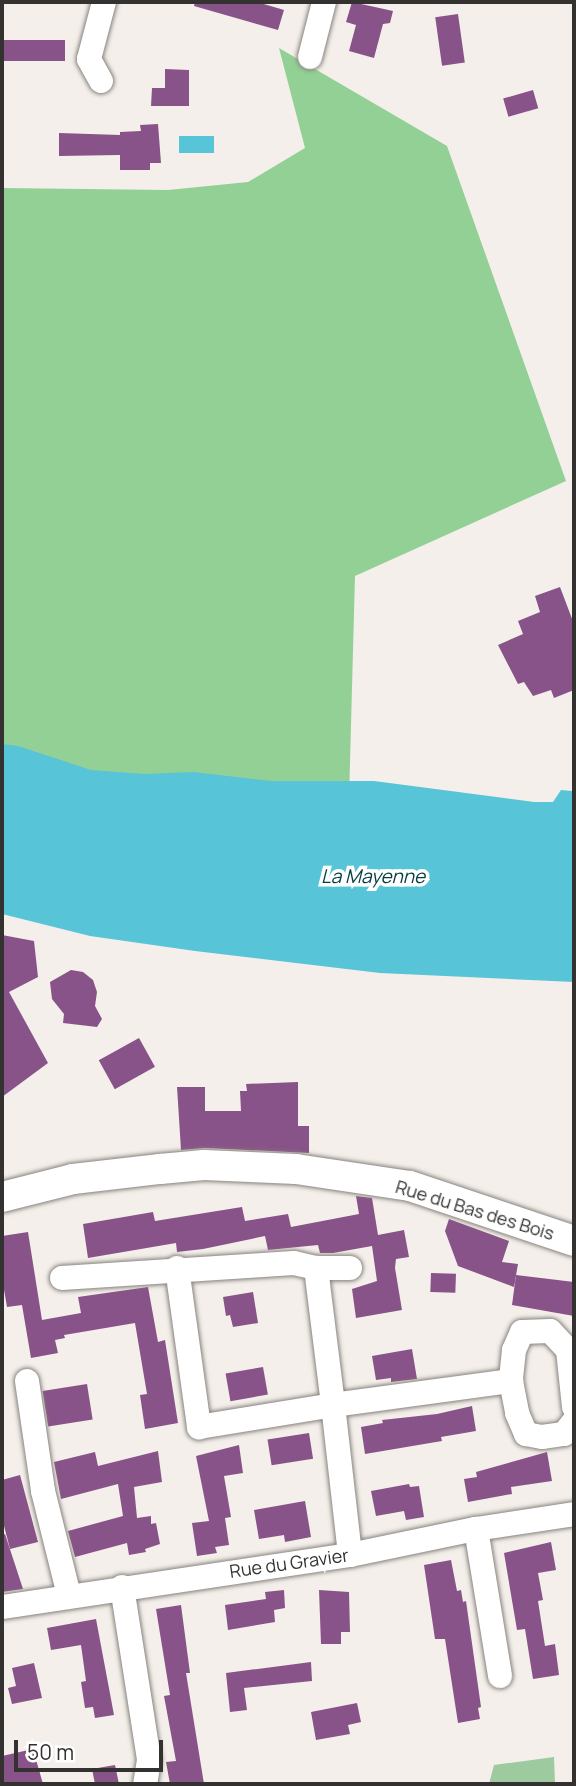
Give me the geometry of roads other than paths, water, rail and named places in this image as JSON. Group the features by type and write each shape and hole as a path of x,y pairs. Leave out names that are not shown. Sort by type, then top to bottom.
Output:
{"street":[{"path":"101,81 89,59 104,2"},
{"path":"310,57 324,2"},
{"name":"Rue du Bas des Bois","path":"2,1197 73,1179 160,1169 204,1165 285,1168 410,1186 574,1241"},
{"path":"62,1278 294,1262 316,1268 350,1268"},
{"path":"177,1268 200,1427 333,1405 512,1381"},
{"path":"316,1268 350,1555"},
{"path":"574,1407 568,1350 550,1331 522,1332 514,1350 512,1381 517,1413 526,1434 542,1437 564,1434 574,1421"},
{"path":"27,1381 43,1491 69,1595"},
{"name":"Rue du Gravier","path":"2,1607 350,1555 476,1529 574,1514"},
{"path":"476,1529 500,1676"},
{"path":"122,1587 149,1760 145,1784"}],"water":[{"path":"179,136 214,136 214,153 179,153"},
{"name":"La Mayenne","path":"2,744 18,746 91,770 144,774 193,772 272,781 374,781 534,802 553,802 561,790 572,791 574,982 380,973 90,936 2,914"}]}
